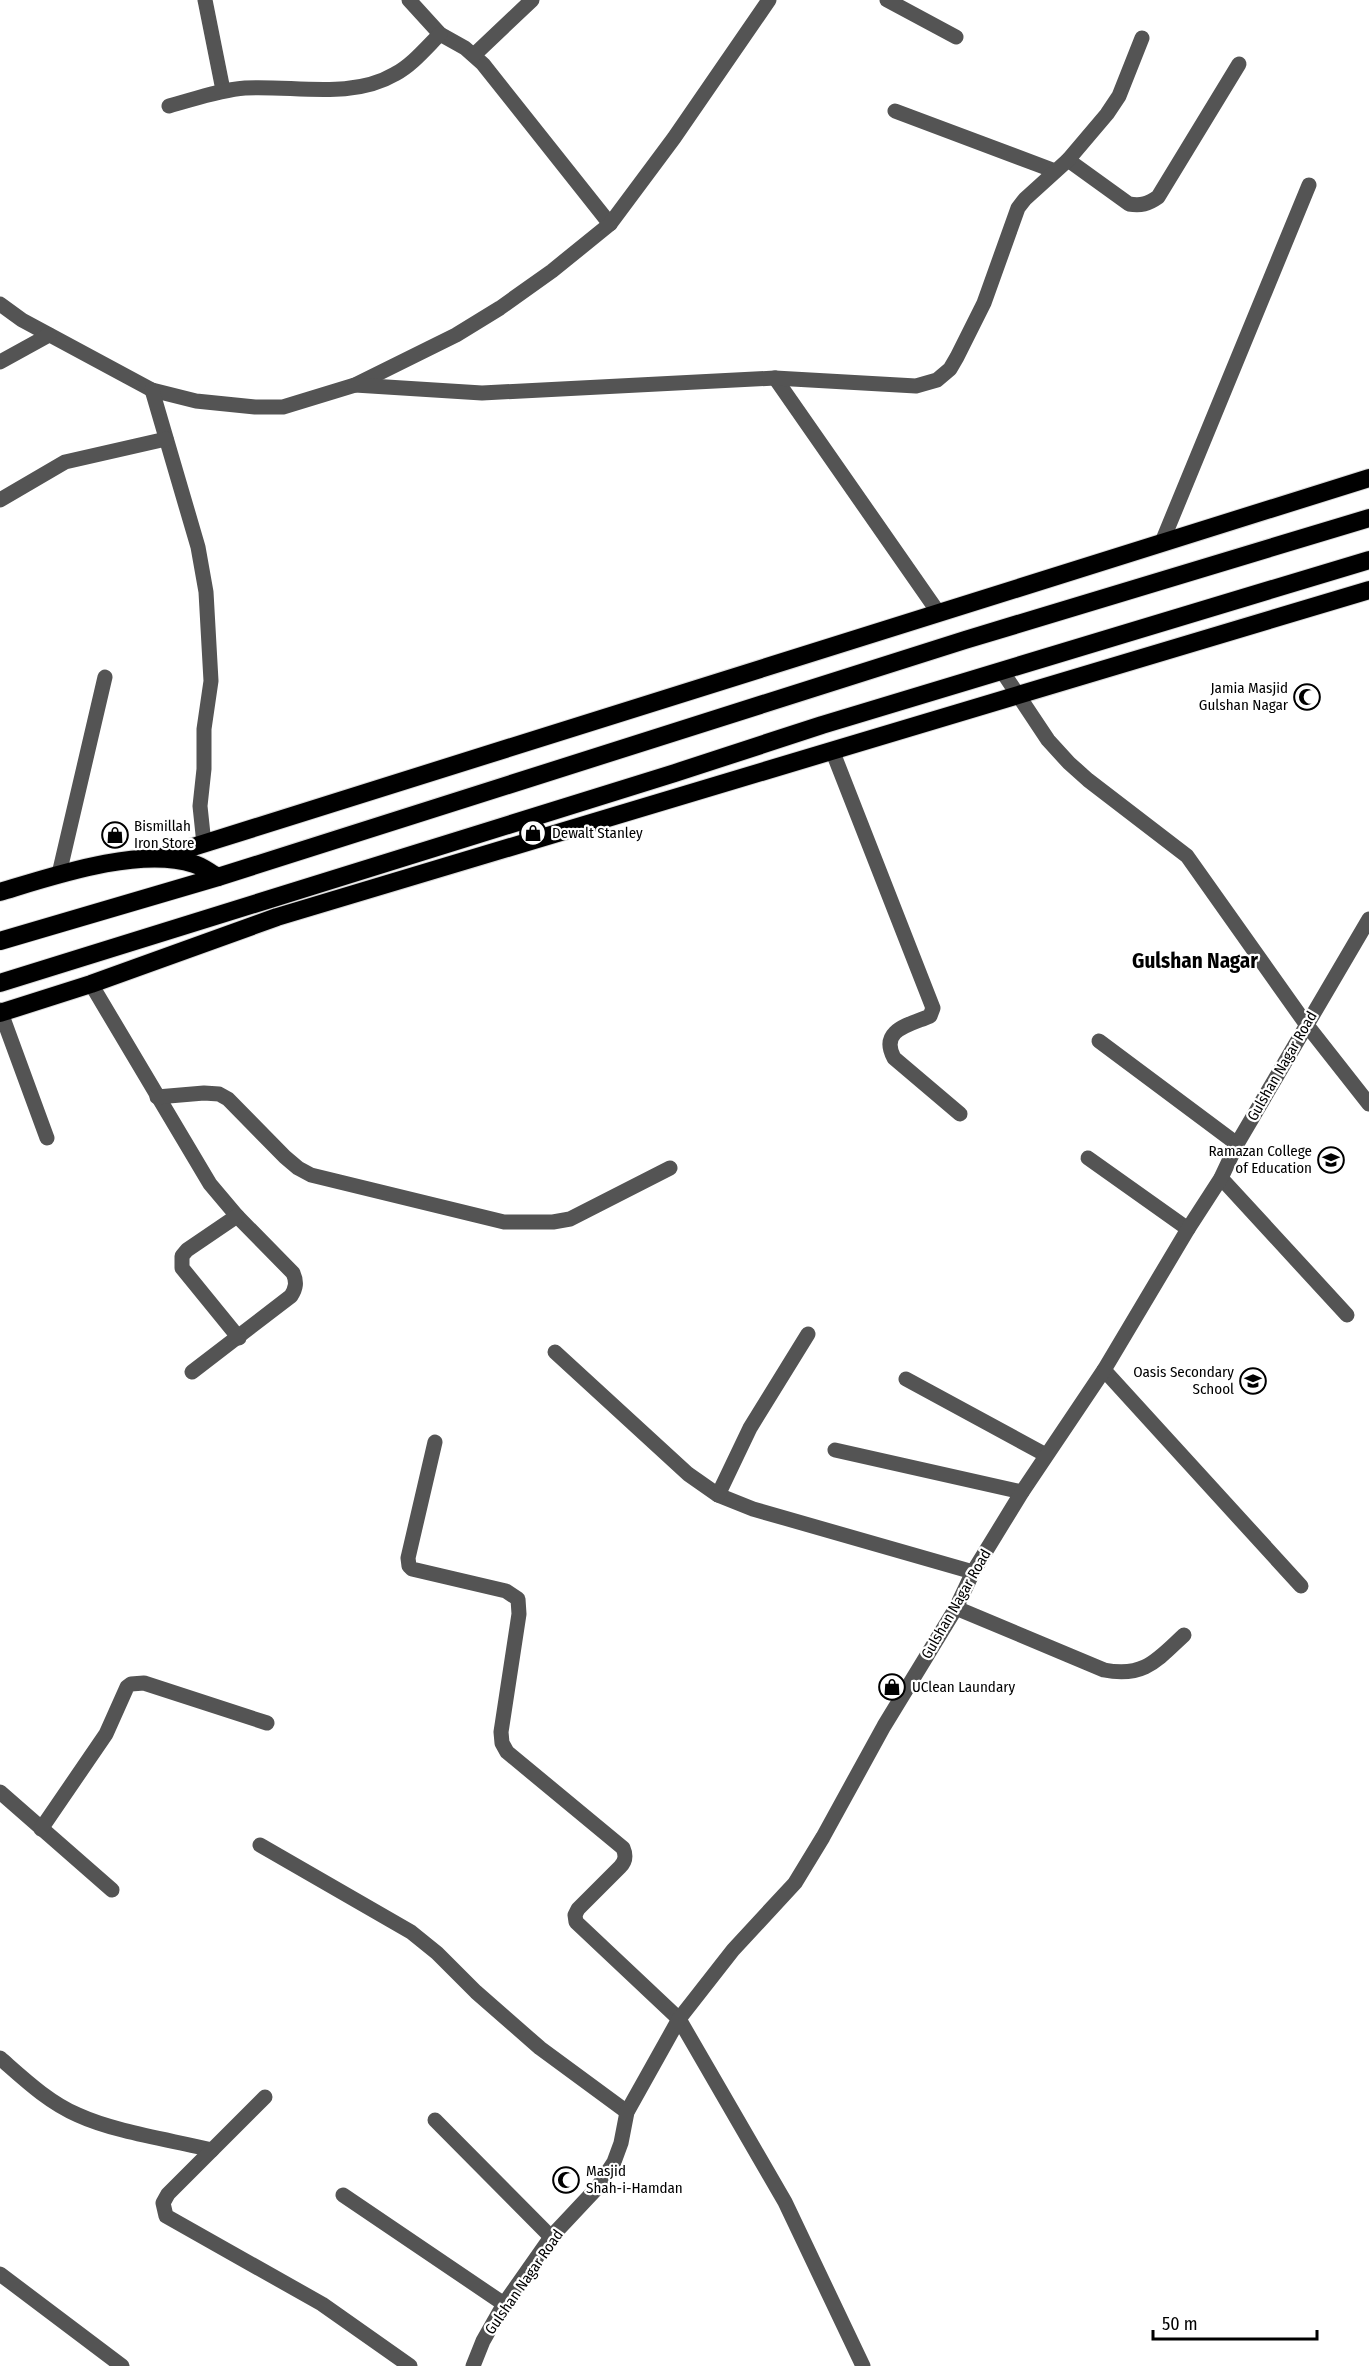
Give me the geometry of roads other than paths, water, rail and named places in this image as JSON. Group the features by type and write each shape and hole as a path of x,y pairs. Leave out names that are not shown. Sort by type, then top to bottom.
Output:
{"highway":[{"path":"0,892 59,874 161,857 204,844 1369,478"},
{"path":"0,941 218,878 954,644 1369,518"},
{"path":"0,983 822,725 1369,560"},
{"path":"0,1012 91,984 277,917 1369,590"},
{"path":"161,857 195,864 218,878"}],"street":[{"path":"205,0 223,90"},
{"path":"409,0 440,34 474,55 610,224"},
{"path":"474,55 532,0"},
{"path":"0,304 22,320 152,390 205,402 283,407 355,384 456,335 500,308 552,272 610,224 674,138 769,0"},
{"path":"887,0 957,37"},
{"path":"169,106 223,90 265,87 348,88 373,83 405,68 440,34"},
{"path":"355,384 482,393 775,378 916,386 937,380 950,369 984,303 1018,208 1068,160 1113,105 1142,38"},
{"path":"1068,160 1129,204 1140,206 1150,203 1158,197 1239,63"},
{"path":"895,111 1055,171"},
{"path":"1162,542 1309,185"},
{"path":"0,362 49,335"},
{"path":"775,378 938,612"},
{"path":"152,390 198,547 206,592 211,681 204,729 204,769 200,806 204,844"},
{"path":"0,500 65,462 166,439"},
{"path":"1002,671 1048,740 1069,763 1187,856 1306,1024 1369,1104"},
{"path":"59,874 105,677"},
{"path":"832,750 933,1008 930,1016 897,1030 888,1043 890,1051 894,1058 960,1114"},
{"name":"Gulshan Nagar Road","path":"473,2366 483,2341 504,2304 551,2237 597,2188 614,2162 627,2112 679,2019 733,1950 795,1883 884,1726 956,1608 974,1572 1022,1492 1104,1370 1221,1178 1237,1144 1369,919"},
{"path":"91,984 210,1184 237,1216 293,1273 296,1280 291,1296 192,1372"},
{"path":"0,1012 47,1138"},
{"path":"1099,1041 1237,1144"},
{"path":"157,1097 204,1093 219,1095 235,1105 285,1157 311,1175 504,1222 553,1222 570,1219 670,1168"},
{"path":"1088,1158 1188,1229"},
{"path":"1221,1178 1347,1315"},
{"path":"237,1216 187,1250 181,1262 182,1268 238,1338"},
{"path":"718,1495 750,1428 808,1334"},
{"path":"555,1352 688,1474 718,1495 743,1506 974,1572"},
{"path":"1104,1370 1301,1586"},
{"path":"906,1379 1046,1455"},
{"path":"435,1442 408,1558 409,1566 412,1569 506,1591 519,1599 519,1614 501,1732 502,1743 507,1752 623,1848 626,1854 625,1862 582,1903 575,1915 576,1922 679,2019 784,2202 863,2366"},
{"path":"835,1450 1022,1492"},
{"path":"956,1608 1104,1670 1117,1673 1139,1671 1148,1667 1184,1635"},
{"path":"40,1829 106,1734 126,1687 131,1684 144,1683 267,1723"},
{"path":"0,1792 112,1890"},
{"path":"260,1845 411,1932 540,2048 627,2112"},
{"path":"0,2058 32,2086 76,2114 96,2122 212,2150"},
{"path":"265,2097 168,2194 163,2203 166,2216 322,2304 410,2366"},
{"path":"435,2120 551,2237"},
{"path":"343,2194 504,2304"},
{"path":"0,2274 122,2366"}],"place":[{"name":"Jamia Masjid Gulshan Nagar","path":"1307,697"},
{"name":"Dewalt Stanley","path":"533,833"},
{"name":"Bismillah Iron Store","path":"115,835"},
{"name":"Ramazan College of Education","path":"1331,1160"},
{"name":"Oasis Secondary School","path":"1253,1381"},
{"name":"UClean Laundary","path":"892,1687"},
{"name":"Masjid Shah-i-Hamdan","path":"566,2180"}],"district":[{"name":"Gulshan Nagar","path":"1195,961"}]}
